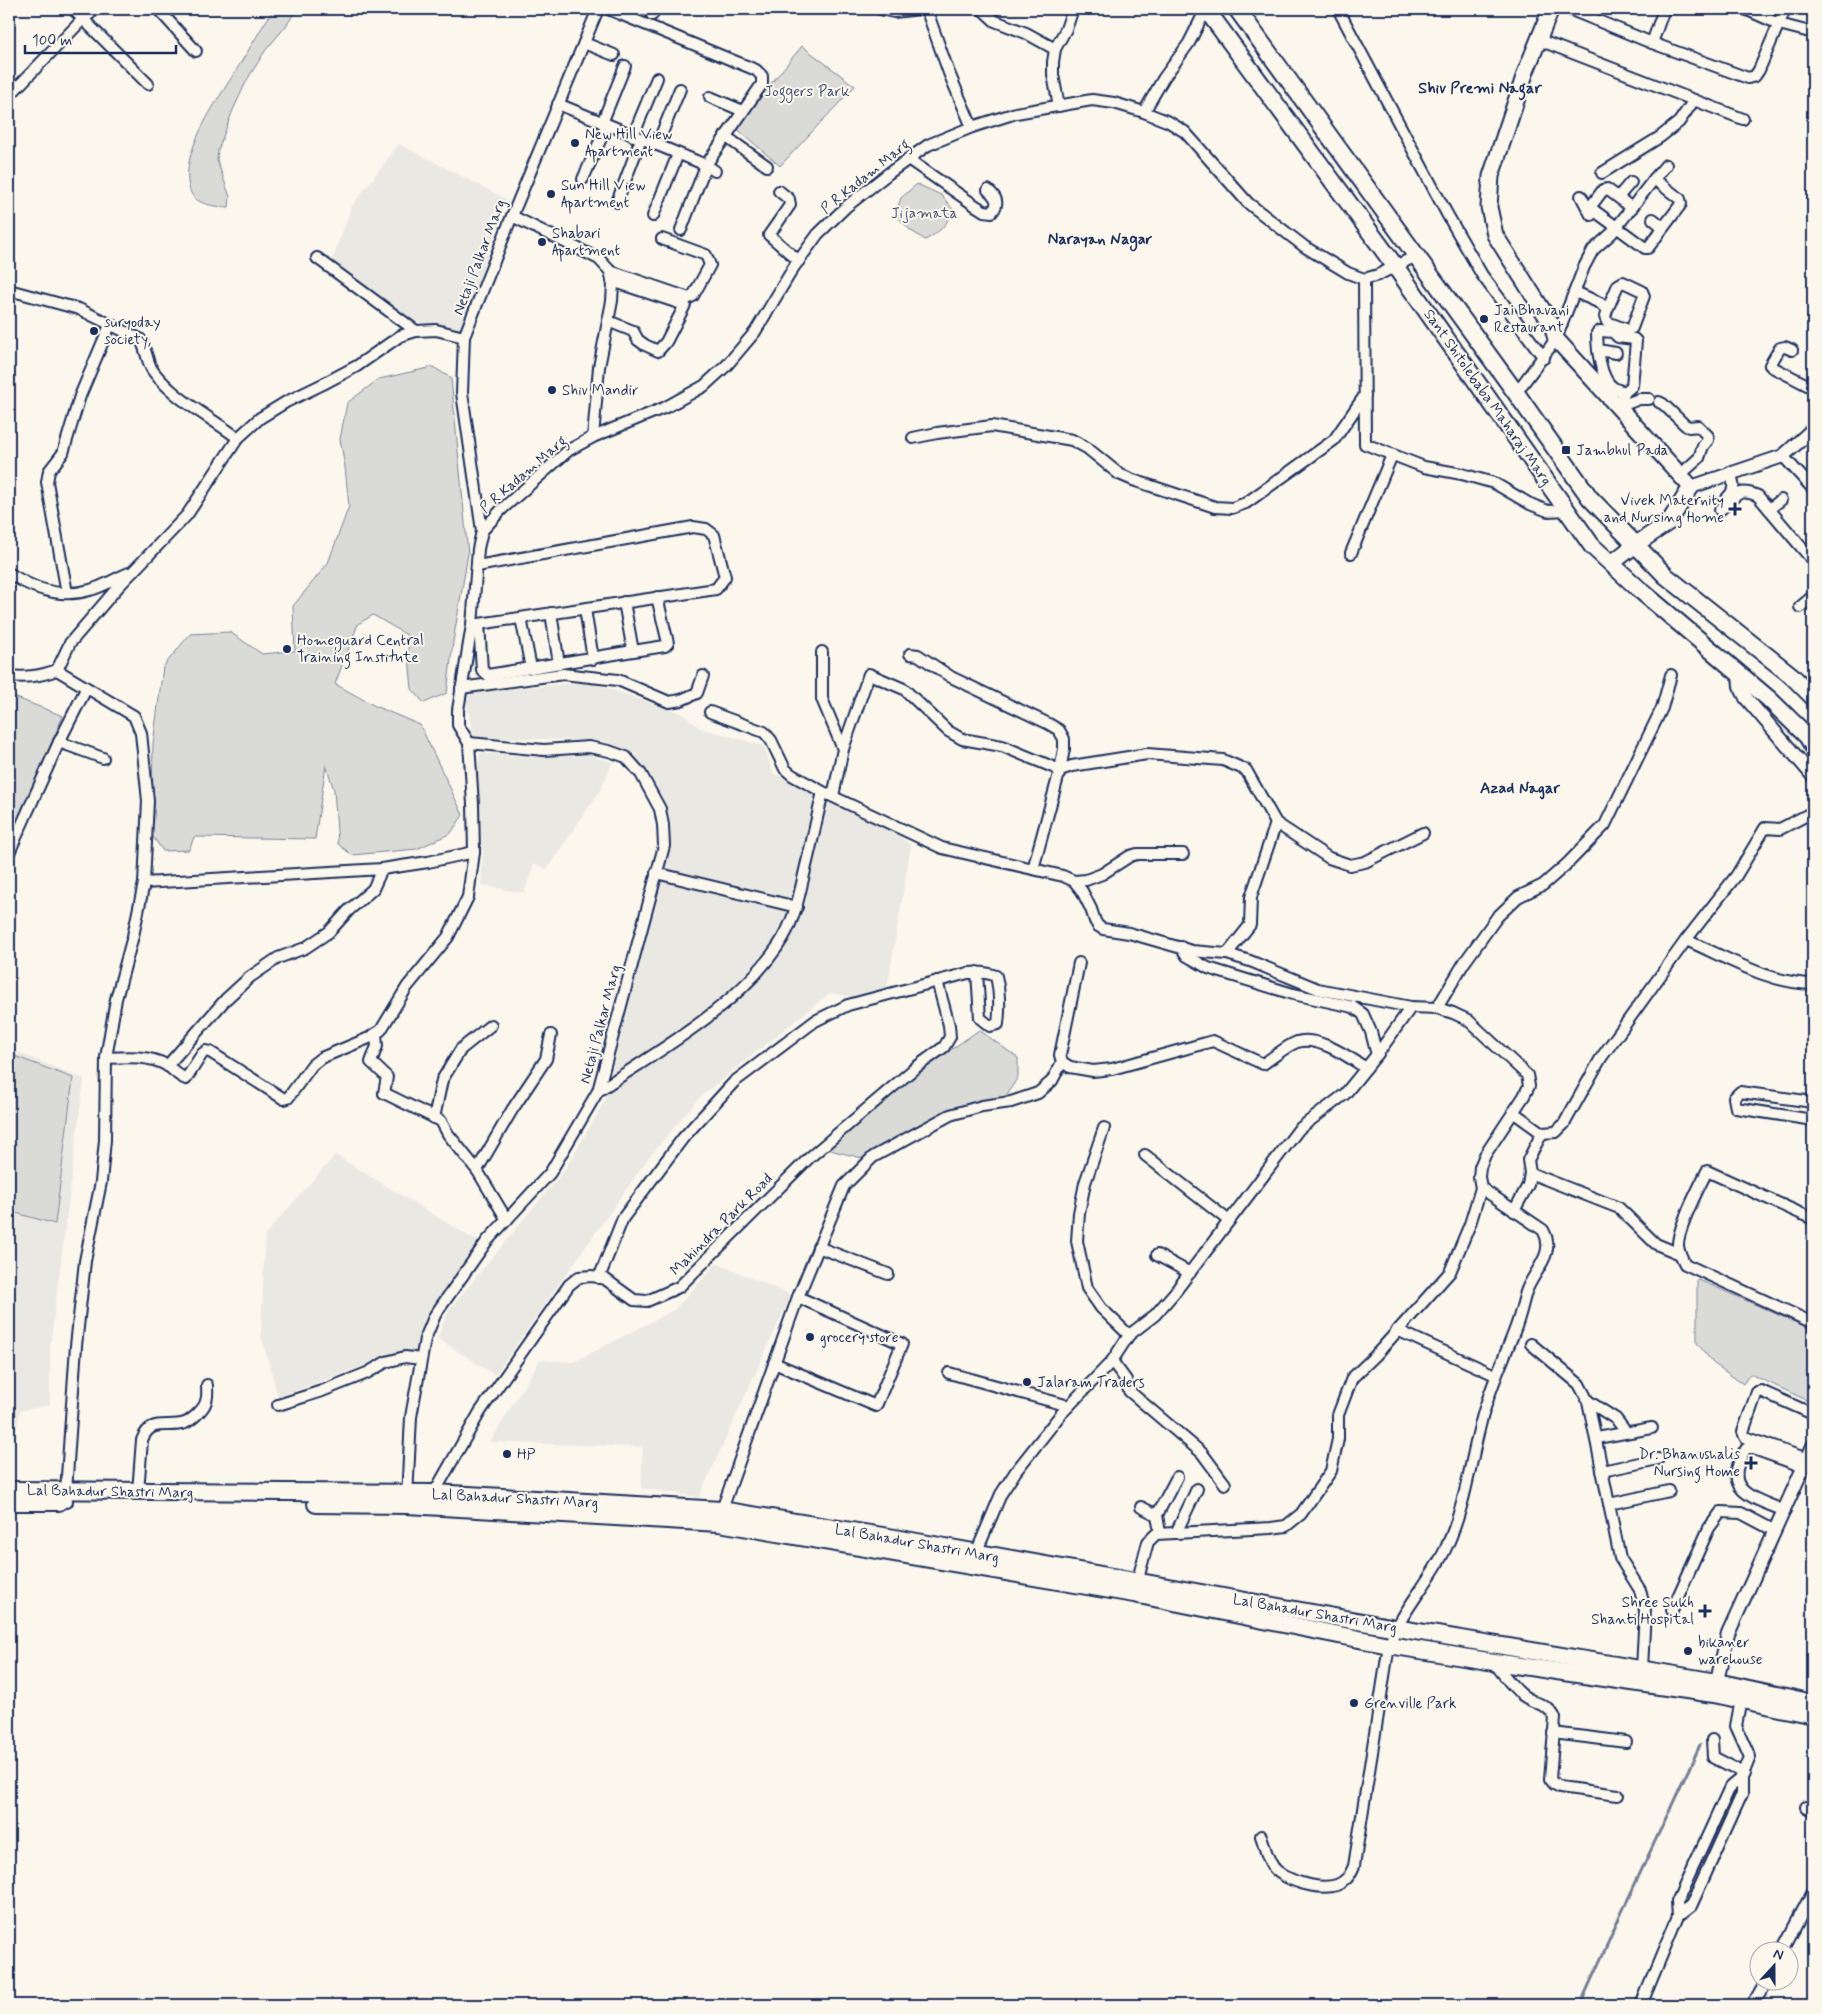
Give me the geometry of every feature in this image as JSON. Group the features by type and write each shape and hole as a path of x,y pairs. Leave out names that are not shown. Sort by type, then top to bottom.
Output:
{"main road":[{"name":"Sant Shitolebaba Maharaj Marg","path":"1206,9 1395,266 1592,546 1640,590 1739,675 1769,698 1807,736 1813,746"},
{"name":"Sant Shitolebaba Maharaj Marg","path":"1237,9 1590,498 1658,569 1790,675 1813,696"},
{"path":"1551,9 1526,72 1491,176 1488,207 1495,235 1552,325 1556,339 1691,487 1669,522 1612,563"},
{"path":"1640,590 1658,569"},
{"name":"Lal Bahadur Shastri Marg","path":"9,1490 67,1497 407,1499 434,1493 566,1508"},
{"name":"Lal Bahadur Shastri Marg","path":"9,1502 138,1492 407,1499 720,1517 974,1559 1220,1604 1335,1617 1642,1669 1715,1688"},
{"name":"Lal Bahadur Shastri Marg","path":"1220,1604 1332,1634 1390,1645 1494,1662 1715,1688 1813,1703"},
{"path":"1332,1634 1335,1617"},
{"name":"Lal Bahadur Shastri Marg","path":"1742,1693 1813,1715"}],"street":[{"path":"73,9 148,84"},
{"path":"9,96 83,19 96,9"},
{"path":"158,9 196,51"},
{"name":"Netaji Palkar Marg","path":"482,531 462,393 464,338 512,216 598,9"},
{"path":"608,9 756,70 762,76 762,84 706,165 681,230"},
{"path":"880,9 894,12 924,11 972,127"},
{"path":"982,9 994,21 1026,33 1055,49"},
{"path":"1059,106 1053,75 1055,49 1066,28 1072,9"},
{"path":"1144,112 1189,43 1206,9"},
{"path":"1338,9 1446,214 1482,275 1544,358"},
{"path":"1569,9 1652,43 1741,76 1752,78 1759,70 1785,9"},
{"path":"1652,43 1664,9"},
{"path":"1745,9 1778,24 1806,31"},
{"path":"1539,40 1743,119"},
{"path":"584,43 614,55"},
{"path":"583,179 625,66"},
{"path":"617,202 657,78"},
{"path":"657,145 680,89"},
{"path":"710,97 743,111"},
{"name":"P R Kadam Marg","path":"469,742 458,725 458,710 475,625 476,566 482,531 502,510 569,450 593,437 666,407 704,386 728,365 756,332 799,261 818,234 847,206 928,145 972,127 1016,113 1092,100 1114,103 1144,112 1169,122 1185,132 1248,203 1305,247 1348,273 1364,279"},
{"path":"1602,172 1653,142 1679,122 1694,100"},
{"path":"558,104 706,165 715,171"},
{"path":"725,136 767,166"},
{"path":"653,216 678,154"},
{"path":"908,159 984,211 992,212 997,202 996,196 988,190"},
{"path":"1516,393 1544,358 1556,339 1584,267 1594,250 1614,230 1666,165"},
{"path":"1581,196 1593,217 1648,248 1680,204 1680,199 1654,179"},
{"path":"1619,196 1631,182"},
{"path":"1614,230 1591,206 1603,190 1607,189 1619,196 1632,208"},
{"path":"779,191 789,199 790,205 769,235 799,261"},
{"path":"512,216 599,259 611,276 612,300 599,367 593,437"},
{"path":"1653,219 1663,227"},
{"path":"611,276 689,298 693,296 710,266 706,255 662,239"},
{"path":"1416,256 1364,279 1365,444 1424,467 1462,474 1494,483 1530,504 1548,511 1567,510"},
{"path":"317,258 416,331"},
{"path":"608,321 633,331 638,340 645,346 658,351 666,342 685,305 611,276"},
{"path":"1623,282 1642,291 1644,296 1632,328 1628,330 1607,322 1605,318 1607,310 1618,284 1623,282"},
{"path":"9,290 79,309 140,339 144,345 150,365 162,380 189,405 210,417 238,438"},
{"path":"1574,292 1600,303 1607,310"},
{"path":"67,594 47,482 49,470 62,454 80,396 110,325"},
{"path":"9,676 24,678 39,676 57,670 70,643 134,570 187,515 238,438 260,418 286,402 356,366 400,336 416,331 436,330 464,338"},
{"path":"1618,407 1625,392 1632,386 1636,341 1634,339 1618,337 1613,332 1600,331 1597,333 1598,350 1603,372 1610,384 1625,392"},
{"path":"1792,350 1785,347 1780,348 1770,365 1772,368 1813,388"},
{"path":"1598,350 1616,354"},
{"path":"913,438 992,426 1072,440 1087,448 1119,474 1133,480 1215,507 1232,508 1246,503 1334,440 1365,395"},
{"path":"1618,407 1639,400 1654,401 1663,404 1685,425 1690,427 1698,426 1708,436 1708,440 1703,446 1699,458 1680,474"},
{"path":"1691,487 1730,472 1783,456 1813,429"},
{"path":"1351,554 1392,455"},
{"path":"1783,456 1813,488"},
{"path":"1730,472 1736,492"},
{"path":"1724,500 1736,492 1743,491 1758,496 1813,561"},
{"path":"1720,510 1736,492"},
{"path":"1769,509 1781,500"},
{"path":"476,566 693,527 706,529 714,535 725,577 716,589 657,597 624,602 585,609 551,612 475,625 482,670 484,674 488,675 665,646 668,643 657,597"},
{"path":"9,573 27,585 42,590 67,594 90,590 134,570"},
{"path":"1800,607 1813,596"},
{"path":"624,602 633,651"},
{"path":"585,609 592,659"},
{"path":"551,612 559,664"},
{"path":"521,618 531,668"},
{"path":"822,652 822,699 843,749"},
{"path":"910,654 918,655 951,676 1059,730 1064,739 1060,770 1032,869"},
{"path":"57,670 134,716 141,733 148,802 144,883 133,936 116,999 106,1058 105,1140 101,1182 85,1261 76,1346 67,1497"},
{"path":"461,688 563,674 618,680 669,702 681,700 697,693 704,676"},
{"path":"598,1091 684,1034 728,1001 763,965 783,938 797,907 828,794 869,674 904,688 948,731 962,739 1002,746 1060,770 1072,766 1148,754 1223,760 1246,770 1276,823 1329,858 1350,865 1365,862 1423,833"},
{"path":"1437,1008 1464,963 1498,917 1518,897 1543,885 1568,863 1605,825 1662,708 1671,675"},
{"path":"1739,675 1740,686 1746,698 1813,776"},
{"path":"9,853 59,742 86,689"},
{"path":"710,712 764,732 771,740 785,769 792,775 942,848 1062,876 1074,881 1086,880 1102,874 1130,856 1137,854 1183,854"},
{"path":"59,742 103,758"},
{"path":"106,1058 143,1058 167,1066 186,1079 202,1054 206,1051 284,1099 288,1098 316,1061 381,1030 407,987 448,937 468,897 474,852 469,742"},
{"name":"Netaji Palkar Marg","path":"407,1499 411,1417 425,1338 435,1315 487,1241 550,1173 598,1091 664,846 660,809 641,774 626,757 610,751 589,747 544,750 469,742"},
{"path":"1513,1112 1542,1133 1556,1132 1564,1124 1601,1058 1686,940 1736,876 1765,828 1780,829 1813,812"},
{"path":"1227,954 1250,925 1251,897 1276,823"},
{"path":"144,883 382,869 474,852"},
{"path":"167,1066 226,999 250,977 278,958 305,948 329,932 349,910 373,889 382,869"},
{"path":"656,873 797,907"},
{"path":"1074,881 1082,891 1098,926 1104,929 1129,933 1192,951 1227,954 1250,961 1318,989 1410,1007 1437,1008 1468,1020 1527,1075 1529,1086 1485,1155 1480,1167 1481,1188 1470,1224 1450,1272 1375,1356 1352,1378 1338,1414 1338,1439 1331,1471 1301,1514 1286,1526 1156,1534 1148,1542 1135,1588"},
{"path":"1686,940 1774,978 1794,983 1813,984"},
{"path":"1181,947 1187,956 1208,968 1293,994 1353,1008 1363,1014 1371,1032 1377,1055"},
{"path":"1079,963 1060,1055 1062,1062 1070,1067 1092,1071 1112,1069 1214,1042 1264,1064 1298,1042 1312,1042 1331,1048 1366,1068"},
{"path":"434,1493 480,1412 569,1285 579,1277 592,1276 600,1278 623,1218 683,1138 734,1082 815,1022 848,1005 968,972 977,972 986,972 996,976 1000,990 998,1024 990,1026 980,1018 977,972"},
{"name":"Mahindra Park Road","path":"600,1278 605,1279 634,1300 647,1301 679,1287 809,1158 915,1068 944,1048 950,1037 949,1024 937,981"},
{"path":"974,1559 1001,1494 1016,1471 1069,1406 1112,1361 1129,1335 1155,1315 1190,1273 1299,1129 1345,1094 1377,1055 1410,1007"},
{"path":"434,1118 442,1080 461,1049 491,1026"},
{"path":"376,1034 377,1046 371,1062 387,1077 384,1092 441,1121 448,1134 477,1170 507,1220"},
{"path":"477,1170 512,1110 546,1059 551,1035"},
{"path":"720,1517 798,1297 844,1186 873,1157 950,1116 982,1106 1011,1102 1038,1093 1052,1081 1062,1062"},
{"path":"1813,1102 1740,1092 1734,1098 1736,1108 1813,1120"},
{"path":"1104,1128 1085,1183 1079,1213 1077,1241 1087,1288 1101,1308 1129,1335"},
{"path":"1514,1211 1528,1184 1530,1173 1528,1160 1542,1133"},
{"path":"1145,1155 1229,1222"},
{"path":"1813,1219 1707,1171 1689,1210 1678,1243 1680,1254 1685,1264 1813,1323"},
{"path":"1530,1173 1619,1208 1656,1244 1680,1254"},
{"path":"1261,1836 1268,1859 1276,1871 1294,1880 1328,1888 1347,1879 1354,1866 1390,1645 1396,1628 1445,1550 1456,1524 1482,1416 1515,1330 1527,1289 1546,1254 1548,1239 1543,1230 1481,1188"},
{"path":"818,1247 888,1274"},
{"path":"1157,1255 1190,1273"},
{"path":"774,1363 876,1406 902,1344 798,1297"},
{"path":"1397,1330 1496,1376"},
{"path":"1532,1344 1579,1384 1588,1401 1620,1558 1640,1590 1645,1610 1642,1669"},
{"path":"278,1405 322,1391 367,1373 386,1362 404,1357 421,1359"},
{"path":"1112,1361 1126,1380 1129,1391 1202,1453 1224,1484"},
{"path":"949,1373 1069,1406"},
{"path":"138,1492 142,1440 145,1432 151,1427 164,1424 185,1423 206,1403 207,1385"},
{"path":"1806,1463 1745,1437 1743,1432 1757,1392 1761,1391 1813,1414"},
{"path":"1588,1401 1616,1419 1626,1432"},
{"path":"1597,1438 1652,1428"},
{"path":"1715,1688 1728,1634 1813,1446"},
{"path":"1785,1511 1748,1496 1741,1490 1737,1483 1736,1475 1744,1452 1746,1448 1751,1448 1806,1463"},
{"path":"1602,1471 1658,1459"},
{"path":"1160,1533 1158,1515 1177,1477"},
{"path":"1176,1533 1197,1488"},
{"path":"1609,1504 1669,1491"},
{"path":"1140,1508 1158,1515"},
{"path":"1672,1610 1709,1528 1721,1512 1741,1512 1775,1531"},
{"path":"1494,1662 1520,1694 1531,1702 1542,1704 1552,1712 1555,1718 1550,1779 1554,1784 1560,1787 1618,1795"},
{"path":"1678,1916 1691,1906 1742,1794 1743,1775 1750,1757 1736,1726 1742,1693"},
{"path":"1553,1733 1626,1742"},
{"path":"1712,1740 1713,1757 1743,1775"},
{"path":"1641,2005 1678,1916 1677,1902 1730,1787 1743,1775"},
{"path":"1726,1797 1738,1803"},
{"path":"1708,1834 1721,1841"},
{"path":"1787,1942 1813,1893"},
{"path":"1752,2005 1760,1992"}],"shaded area":[{"path":"399,144 506,199 462,330 414,321 331,263 352,206"},
{"path":"589,682 681,713 700,728 764,746 773,773 894,832 911,845 885,1002 830,993 699,1098 649,1157 495,1375 437,1338 450,1309 566,1168 604,1102 655,901 671,824 634,753 606,741 473,737 467,693"},
{"path":"480,753 534,757 587,755 613,762 601,789 547,869 534,864 524,893 481,885 483,853 476,784"},
{"path":"9,1049 84,1079 50,1347 50,1405 20,1411 9,1471"},
{"path":"335,1155 482,1244 445,1289 425,1324 417,1354 385,1358 278,1397 261,1335 265,1235"},
{"path":"717,1263 791,1295 699,1497 641,1488 643,1447 490,1442 540,1360 574,1362 674,1310"}],"green space":[{"path":"274,9 297,9 286,26 265,51 247,80 218,150 217,160 230,197 229,207 202,203 191,193 188,178 189,161 194,144 212,109"},
{"name":"Joggers Park","path":"802,46 855,86 780,166 735,127"},
{"name":"Jijamata","path":"917,184 941,195 952,208 951,214 943,227 925,240 910,230 895,214 901,198"},
{"path":"433,367 451,378 468,554 453,642 447,693 424,703 412,689 407,635 373,615 358,624 335,684 375,706 420,725 463,815 451,833 417,849 352,855 338,844 334,790 326,765 315,839 194,837 189,850 163,851 151,834 153,744 163,667 190,634 230,632 262,654 295,651 293,606 328,563 349,506 340,439 347,403 379,379"},
{"path":"9,695 63,716 9,840"},
{"path":"979,1030 1018,1058 1018,1077 1004,1099 944,1111 872,1152 866,1159 826,1149 897,1088"},
{"path":"9,1054 73,1078 55,1224 9,1211"},
{"path":"1697,1279 1813,1330 1813,1403 1750,1374 1743,1384 1713,1363 1697,1343"}],"waterway":[{"path":"1580,2005 1700,1745"}],"place":[{"name":"New Hill View Apartment","path":"575,143"},
{"name":"Sun Hill View Apartment","path":"551,194"},
{"name":"Shabari Apartment","path":"542,242"},
{"name":"Jai Bhavani Restaurant","path":"1484,319"},
{"name":"suryoday society,","path":"94,331"},
{"name":"Shiv Mandir","path":"552,390"},
{"name":"Jambhul Pada","path":"1566,450"},
{"name":"Vivek Maternity and Nursing Home","path":"1735,509"},
{"name":"Homeguard Central Training Institute","path":"287,649"},
{"name":"grocery store","path":"810,1337"},
{"name":"Jalaram Traders","path":"1027,1382"},
{"name":"HP","path":"507,1454"},
{"name":"Dr. Bhanushalis Nursing Home","path":"1751,1463"},
{"name":"Shree Sukh Shanti Hospital","path":"1705,1611"},
{"name":"bikaner warehouse","path":"1688,1651"},
{"name":"Grenville Park","path":"1354,1703"}],"district":[{"name":"Shiv Premi Nagar","path":"1480,87"},
{"name":"Narayan Nagar","path":"1100,238"},
{"name":"Azad Nagar","path":"1520,787"}]}
